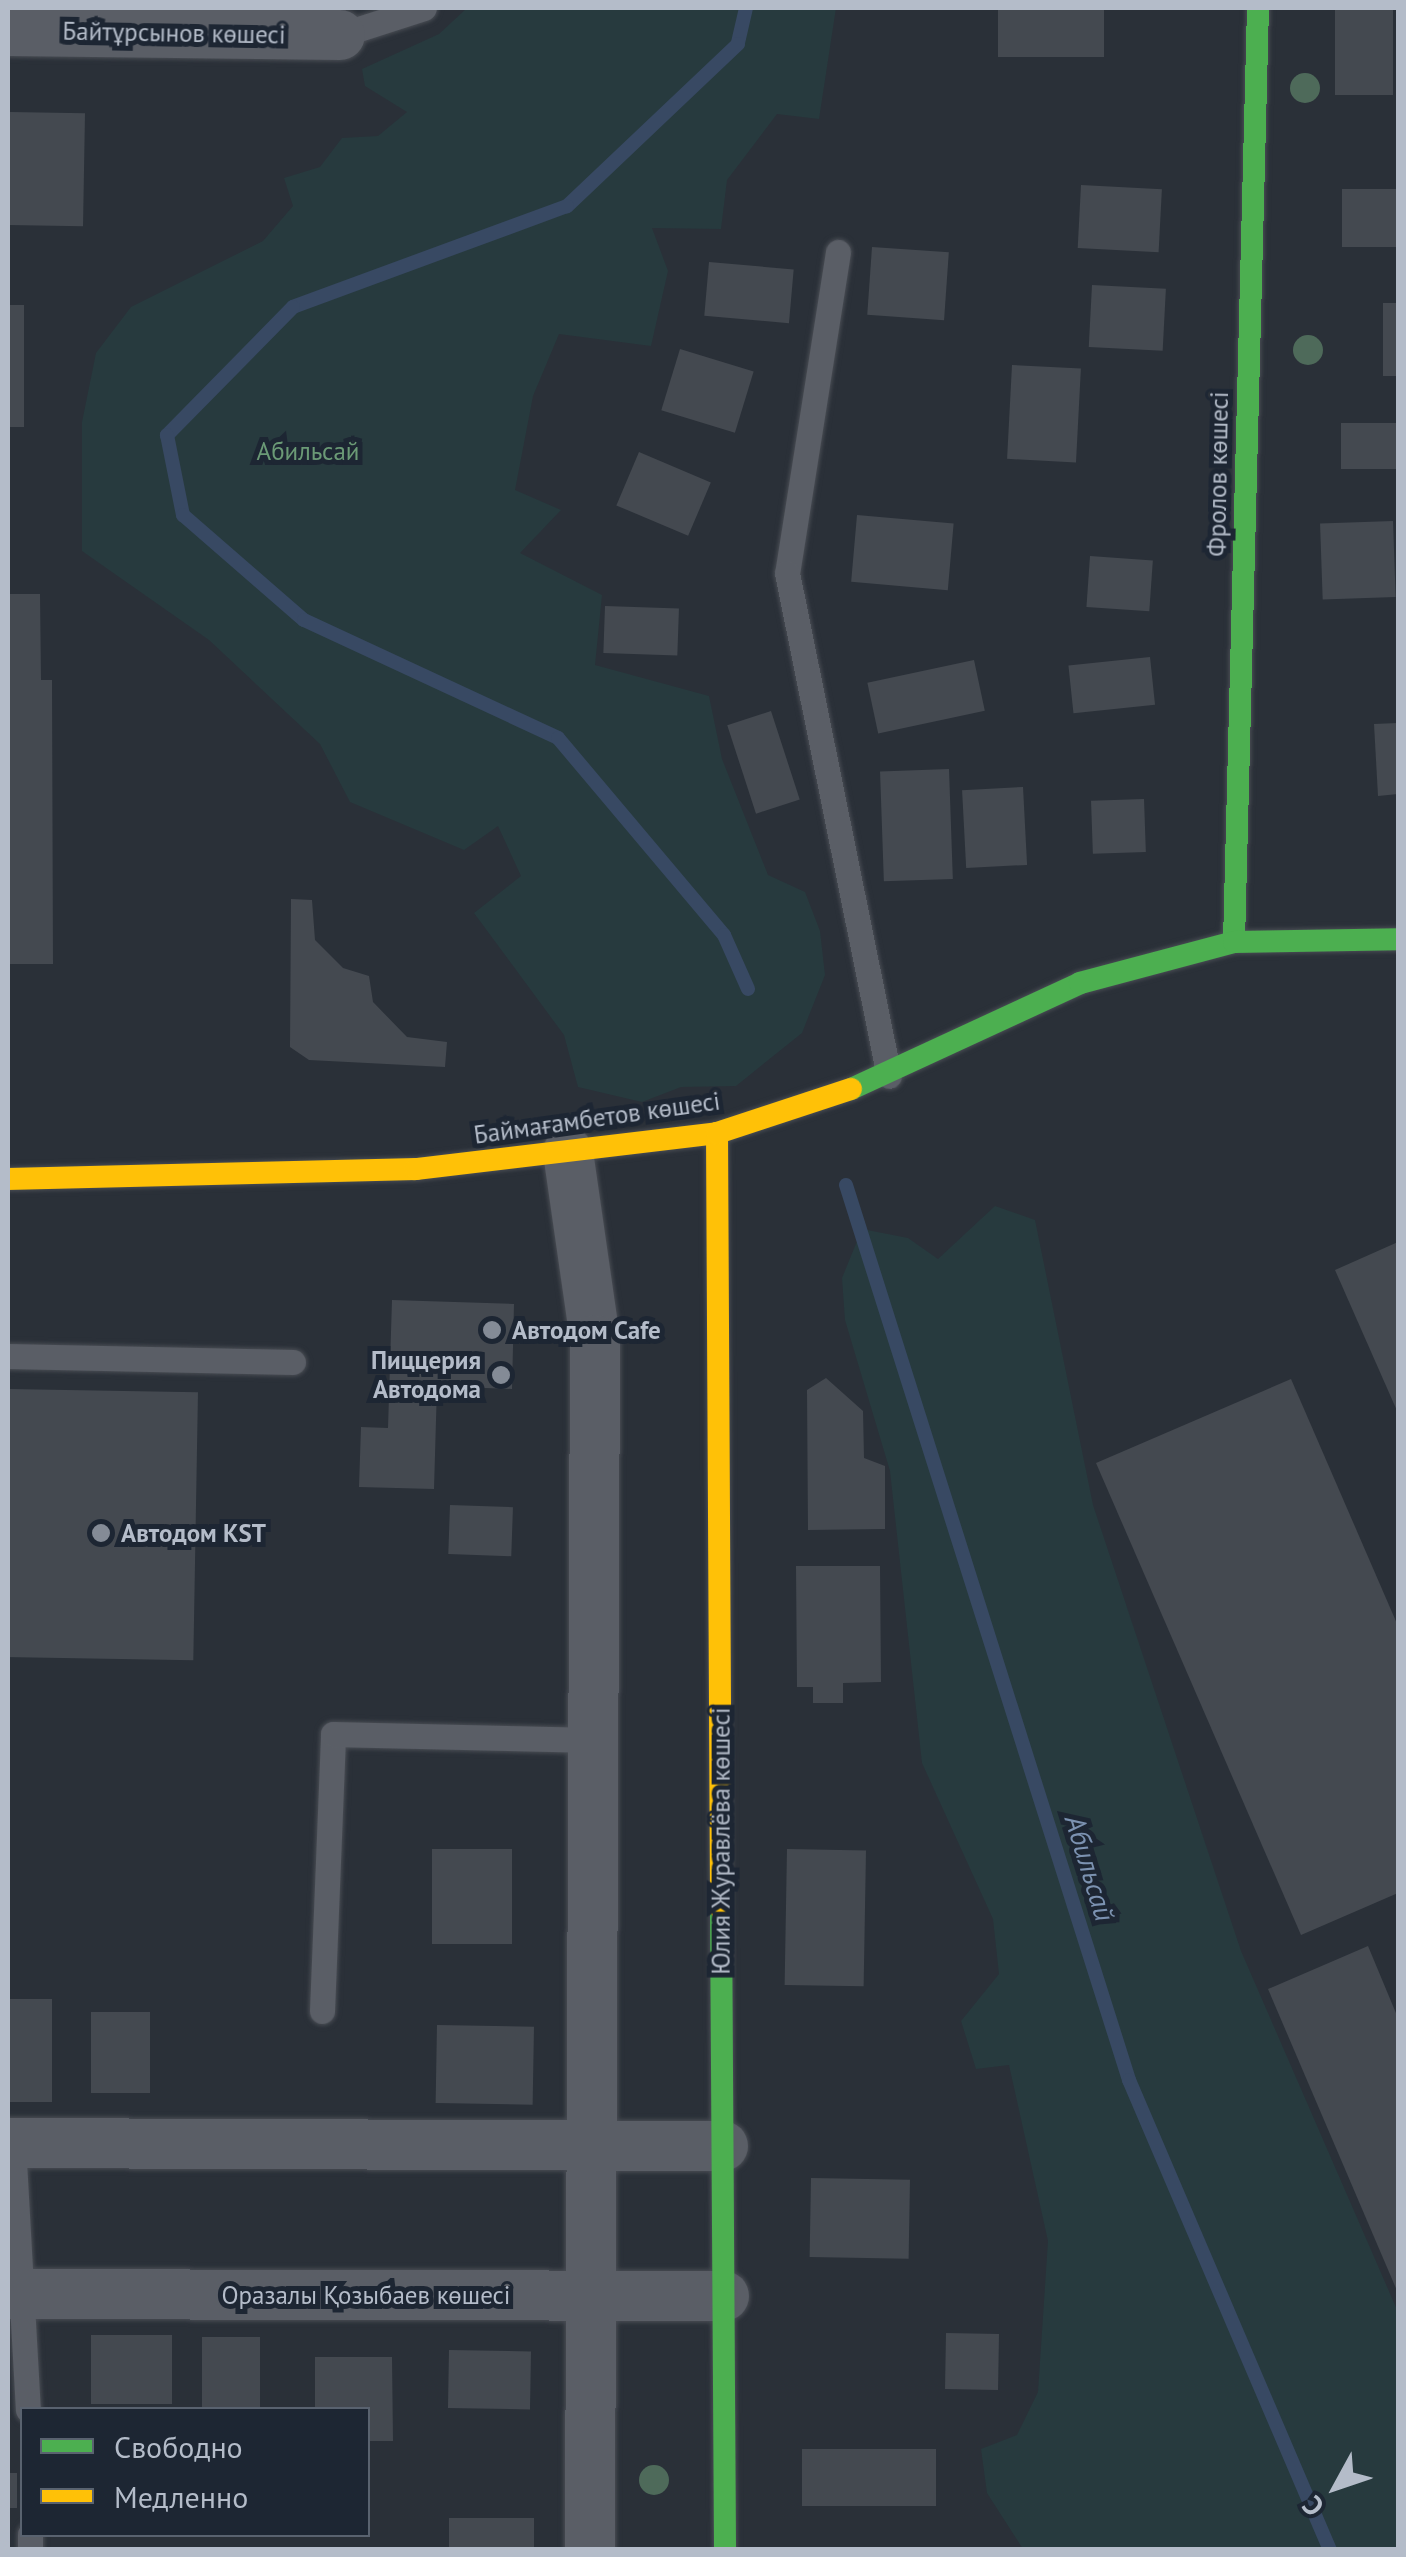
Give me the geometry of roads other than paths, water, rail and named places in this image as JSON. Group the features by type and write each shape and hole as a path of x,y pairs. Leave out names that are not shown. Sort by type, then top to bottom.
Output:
{"street":[{"name":"Фролов көшесі","path":"1234,942 1258,8"},
{"name":"Байтұрсынов көшесі","path":"8,31 340,35"},
{"name":"Баймағамбетов көшесі","path":"8,1179 416,1169 717,1134 889,1076 1080,984 1234,942 1398,939"},
{"name":"Юлия Журавлёва көшесі","path":"717,1134 726,2550"},
{"path":"568,1152 594,1340 590,2550"},
{"path":"10,2143 723,2146"},
{"name":"Оразалы Қозыбаев көшесі","path":"17,2294 724,2296"}],"lane":[{"path":"340,35 424,8"},
{"path":"838,252 787,573 889,1076"},
{"path":"8,1356 293,1362"},
{"path":"322,2011 333,1734 594,1740"},
{"path":"10,2143 17,2294 28,2407"}],"waterway":[{"name":"Абильсай","path":"746,8 738,44 567,206 293,307 167,435 183,515 304,620 558,738 724,935 748,989"},
{"name":"Абильсай","path":"846,1185 1129,2080 1330,2550"}],"place":[{"name":"Автодом Cafe","path":"492,1330"},
{"name":"Пиццерия Автодома","path":"501,1375"},
{"name":"Автодом KST","path":"101,1533"}]}
